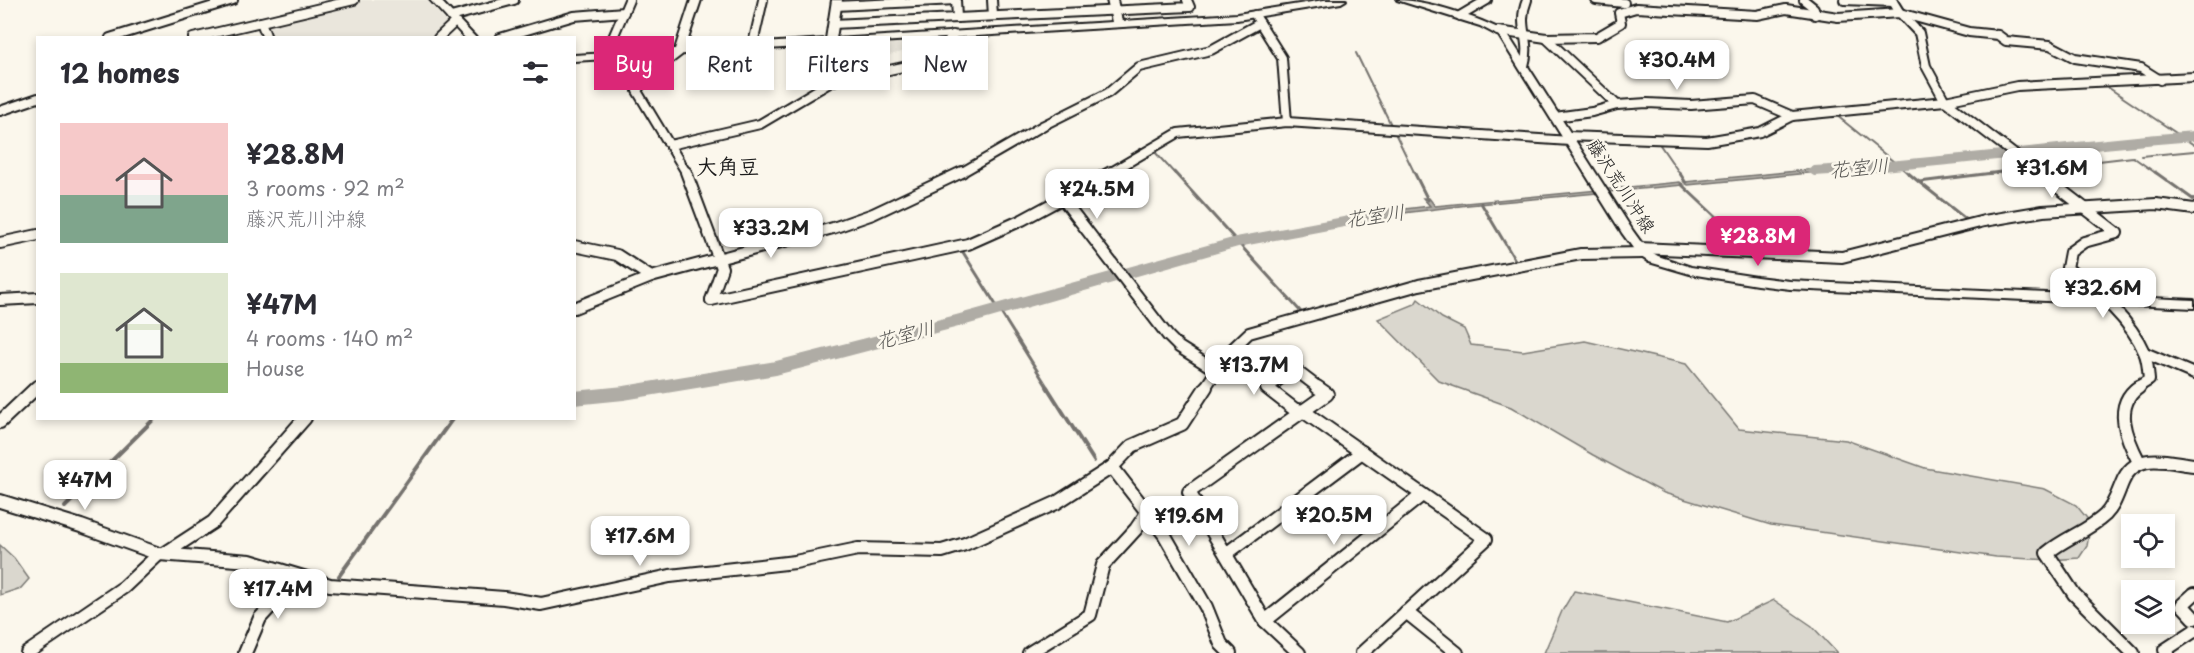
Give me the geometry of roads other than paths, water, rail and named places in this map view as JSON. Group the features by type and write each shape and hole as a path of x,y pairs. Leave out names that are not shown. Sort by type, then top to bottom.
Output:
{"main road":[{"path":"435,0 469,36"},
{"path":"679,52 696,0"},
{"path":"1112,0 1118,25"},
{"path":"890,39 1257,19 1323,1 1341,0"},
{"name":"藤沢荒川沖線","path":"1402,0 1460,16 1498,31 1509,42 1568,139 1641,250 1668,264 1774,283 2194,304"},
{"path":"831,36 837,3"},
{"path":"674,52 686,52"},
{"path":"576,58 594,57"}],"street":[{"path":"116,36 233,0"},
{"path":"202,36 354,0"},
{"path":"440,36 453,20 513,0"},
{"path":"614,36 629,0"},
{"path":"755,36 763,0"},
{"path":"837,3 956,0 957,18"},
{"path":"992,0 993,16"},
{"path":"1140,0 1144,10"},
{"path":"833,24 1190,8 1187,0"},
{"path":"1460,16 1487,0"},
{"path":"1524,66 1528,57 1520,24 1521,12 1527,0"},
{"path":"1596,0 1623,1 1636,8"},
{"path":"1804,0 1814,8 1815,15"},
{"path":"1844,0 1893,1 1900,13 1919,33 1926,66 1945,101 2117,233 2084,242 2070,252 2067,268 2105,299 2128,326 2145,354 2149,380 2131,392 2123,410 2128,442 2139,462"},
{"path":"1498,31 1546,38 1597,37 1621,22 1619,13 1636,8 1758,15 1786,9 1838,17 1900,13 1969,32 1998,35 2006,41 2050,45 2076,58 2141,68 2160,80"},
{"path":"507,36 574,16 624,12"},
{"path":"576,307 651,277 833,228 873,214 978,165 1044,125 1108,93 1139,67 1211,50 1257,19 1282,58 1287,122"},
{"path":"261,22 266,36"},
{"path":"670,145 760,123 831,82 853,74 880,72 914,62 946,45 953,35"},
{"path":"1546,38 1617,105"},
{"path":"679,52 645,78 638,88 639,97 689,177 719,258 722,268 711,300 968,244 1001,231 1178,133 1219,126 1287,122 1568,139 1707,141 1760,132 1792,116 1945,101 2017,86 2194,77"},
{"path":"0,111 36,99"},
{"path":"1555,117 1592,112 1617,105 1647,103 1691,105 1755,100 1792,116"},
{"path":"1062,198 1168,336 1179,347 1217,371"},
{"path":"0,501 161,554 250,561 330,585 504,598 541,604 670,576 795,562 858,549 942,551 965,544 1056,503 1112,467 1132,446 1182,424 1228,353 1249,333 1419,285 1581,254 1641,250 1842,257 1984,221 2043,212 2156,204 2194,209"},
{"path":"0,243 36,235"},
{"path":"576,246 617,255 651,277"},
{"path":"0,300 36,298"},
{"path":"2145,354 2194,374"},
{"path":"1299,653 1265,621 1189,492 1303,411 1327,394 1294,369 1267,388 1294,409 1303,411 1486,539 1362,653"},
{"path":"4,419 36,388"},
{"path":"27,653 123,586 161,554 213,522 303,420"},
{"path":"1226,554 1362,452"},
{"path":"2133,653 2104,627 2057,575 2047,553 2061,540 2096,523 2112,507 2130,468 2139,462 2194,465"},
{"path":"1112,467 1164,534 1206,607 1221,644 1230,653"},
{"path":"1265,621 1422,495"},
{"path":"1029,653 1090,615 1103,565 1136,529 1147,513"},
{"path":"245,653 260,618 298,577"},
{"path":"2194,594 2181,605 2194,618"},
{"path":"1406,612 1457,653"},
{"path":"2168,653 2165,650 2194,631"}],"water":[{"path":"1837,167 1840,170 1688,185 1684,182"},
{"path":"1680,182 1684,185 1468,205 1372,217 1370,213 1430,206 1423,198 1429,198 1435,206"}],"waterway":[{"path":"1356,53 1415,174"},
{"path":"2106,86 2194,145"},
{"path":"1836,115 1909,174"},
{"name":"花室川","path":"1814,171 1899,166 2091,144 2194,136"},
{"path":"1658,142 1680,174"},
{"path":"1154,151 1175,174"},
{"path":"2141,156 2194,151"},
{"path":"2039,168 2133,157 2157,174"},
{"path":"1988,174 2029,169"},
{"name":"花室川","path":"1174,172 1301,312"},
{"path":"1679,172 1686,183"},
{"path":"1907,172 1919,182"},
{"path":"1919,182 2001,172"},
{"path":"2155,172 2194,200"},
{"path":"1415,174 1428,200"},
{"path":"1919,182 1967,220"},
{"path":"1681,184 1749,248"},
{"path":"1481,203 1515,260"},
{"name":"花室川","path":"576,398 624,393 776,368 959,321 1236,242 1397,212"},
{"path":"961,249 1048,388"},
{"path":"1047,387 1094,461"},
{"path":"65,507 153,420"},
{"path":"339,576 452,420"}],"district":[{"name":"大角豆","path":"728,167"}]}
